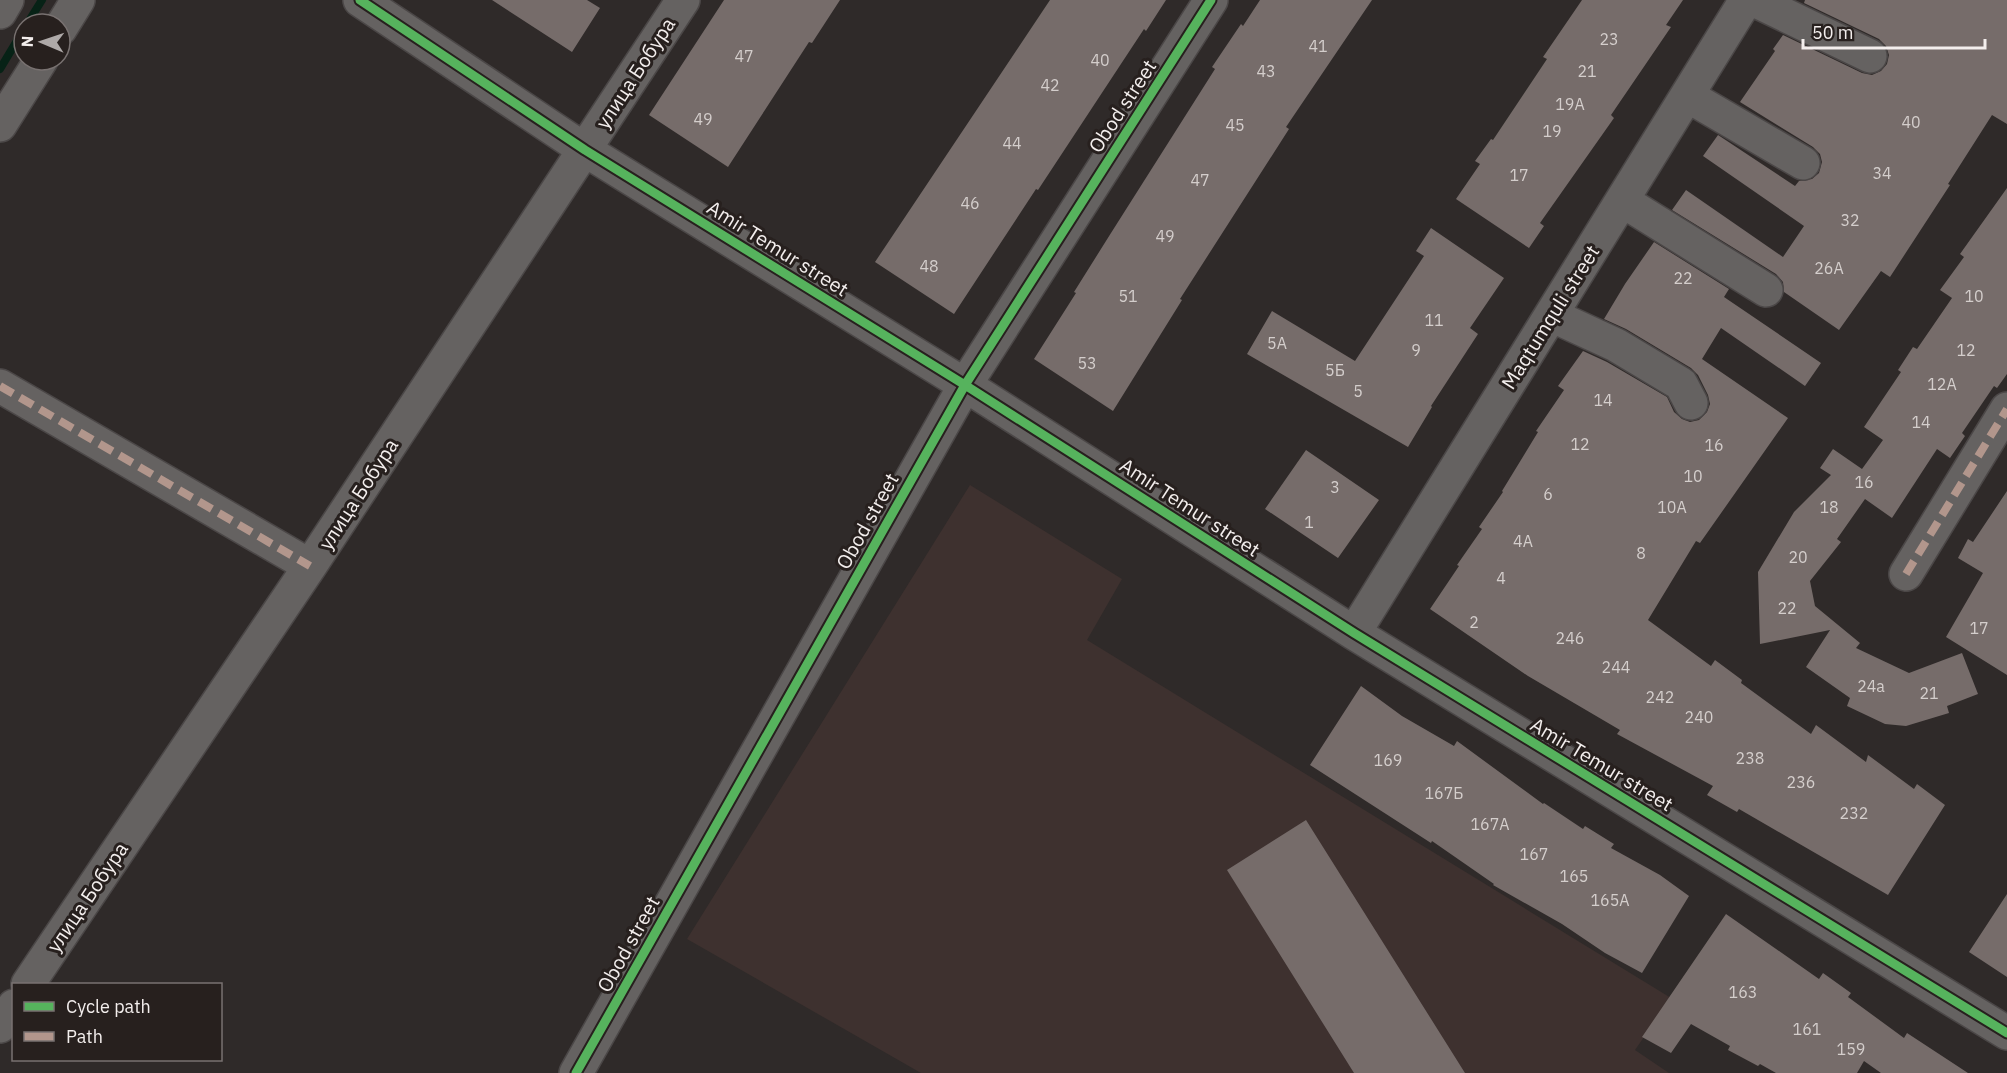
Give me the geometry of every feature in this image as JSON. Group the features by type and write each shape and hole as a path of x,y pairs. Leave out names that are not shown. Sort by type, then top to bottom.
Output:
{"street":[{"path":"0,12 7,0"},
{"name":"Amir Temur street","path":"360,0 585,150 965,385 1353,633 2007,1033"},
{"name":"улица Бобура","path":"29,983 310,566 683,0"},
{"name":"Obod street","path":"576,1073 965,385 1211,0"},
{"name":"Maqtumquli street","path":"1353,633 1746,0"},
{"path":"1754,0 1870,56"},
{"path":"0,125 33,72"},
{"path":"1688,96 1803,163"},
{"path":"1623,201 1766,290"},
{"path":"1551,315 1616,345 1681,384 1691,403"},
{"path":"0,387 310,566"},
{"path":"1906,574 2007,409"},
{"path":"0,1026 12,1009"}],"shaded area":[{"path":"970,485 1122,579 1087,640 1671,998 1635,1050 1669,1073 921,1073 687,939"}],"building":[{"path":"492,0 587,0 600,8 572,52"},
{"path":"724,0 840,0 812,43 809,42 728,167 649,115"},
{"path":"1050,0 1166,0 1146,31 1144,29 954,314 875,262"},
{"path":"1260,0 1372,0 1286,127 1289,129 1180,299 1182,300 1113,411 1034,359 1215,69 1212,67"},
{"path":"1582,0 1683,0 1666,25 1671,27 1611,115 1614,118 1540,223 1544,226 1529,248 1456,199 1480,164 1475,161 1491,139 1493,140 1547,59 1543,57"},
{"path":"1805,0 2007,0 2007,124 1992,115 1890,277 1881,271 1839,330 1784,292 1783,282 1776,274 1672,210 1686,190 1783,257 1804,226 1703,156 1718,135 1795,186 1799,181 1812,179 1819,173 1822,162 1820,154 1813,147 1740,102 1775,51 1773,49 1783,35 1862,73 1872,75 1881,71 1887,64 1889,55 1886,46 1879,39 1804,3"},
{"path":"2007,188 2007,374 1997,388 1994,386 1962,433 1965,436 1950,458 1937,449 1892,518 1865,499 1837,539 1841,542 1810,581 1815,606 1860,643 1856,648 1909,673 1962,653 1978,694 1947,706 1949,713 1906,726 1885,724 1847,706 1850,698 1806,667 1830,630 1760,644 1758,572 1794,512 1831,475 1820,468 1833,449 1862,469 1883,440 1864,427 1901,372 1898,370 1913,347 1917,349 1952,298 1940,290 1964,257 1960,254"},
{"path":"1431,228 1504,278 1470,328 1478,334 1431,406 1408,447 1247,354 1272,311 1355,361 1424,256 1416,251"},
{"path":"1654,242 1729,289 1724,297 1821,363 1805,386 1721,328 1702,359 1788,418 1700,543 1696,541 1648,620 1711,666 1715,660 1742,680 1741,683 1811,734 1816,725 1866,762 1868,755 1914,789 1917,784 1945,805 1888,895 1739,809 1737,812 1707,795 1713,786 1617,734 1620,730 1528,676 1430,609 1482,529 1479,527 1503,492 1538,432 1536,431 1564,390 1558,386 1583,351 1607,362 1667,397 1674,412 1682,419 1690,422 1699,420 1707,412 1710,404 1708,395 1698,375 1691,368 1626,329 1604,319"},
{"path":"1306,450 1379,500 1338,558 1265,509"},
{"path":"2007,491 2007,675 1946,637 1983,573 1958,558 1968,539 1973,542"},
{"path":"1361,686 1402,716 1454,746 1457,741 1543,804 1583,829 1585,826 1614,844 1611,848 1660,875 1689,896 1642,973 1493,885 1432,841 1431,843 1310,765"},
{"path":"1306,820 1465,1073 1354,1073 1227,870"},
{"path":"2007,894 2007,977 1969,952"},
{"path":"1726,914 1819,979 1823,973 1851,993 1848,997 1904,1038 1907,1033 1968,1073 1881,1073 1864,1061 1857,1073 1776,1073 1728,1050 1730,1046 1691,1024 1671,1053 1642,1037"}],"waterway":[{"path":"34,12 42,0"},
{"path":"0,69 12,49"}],"marked path":[{"path":"0,386 310,566"},
{"path":"1906,574 2007,409"}],"cycle path":[{"path":"360,0 585,150 965,385 1354,633 2007,1033"},
{"path":"576,1073 965,385 1211,0"}]}
